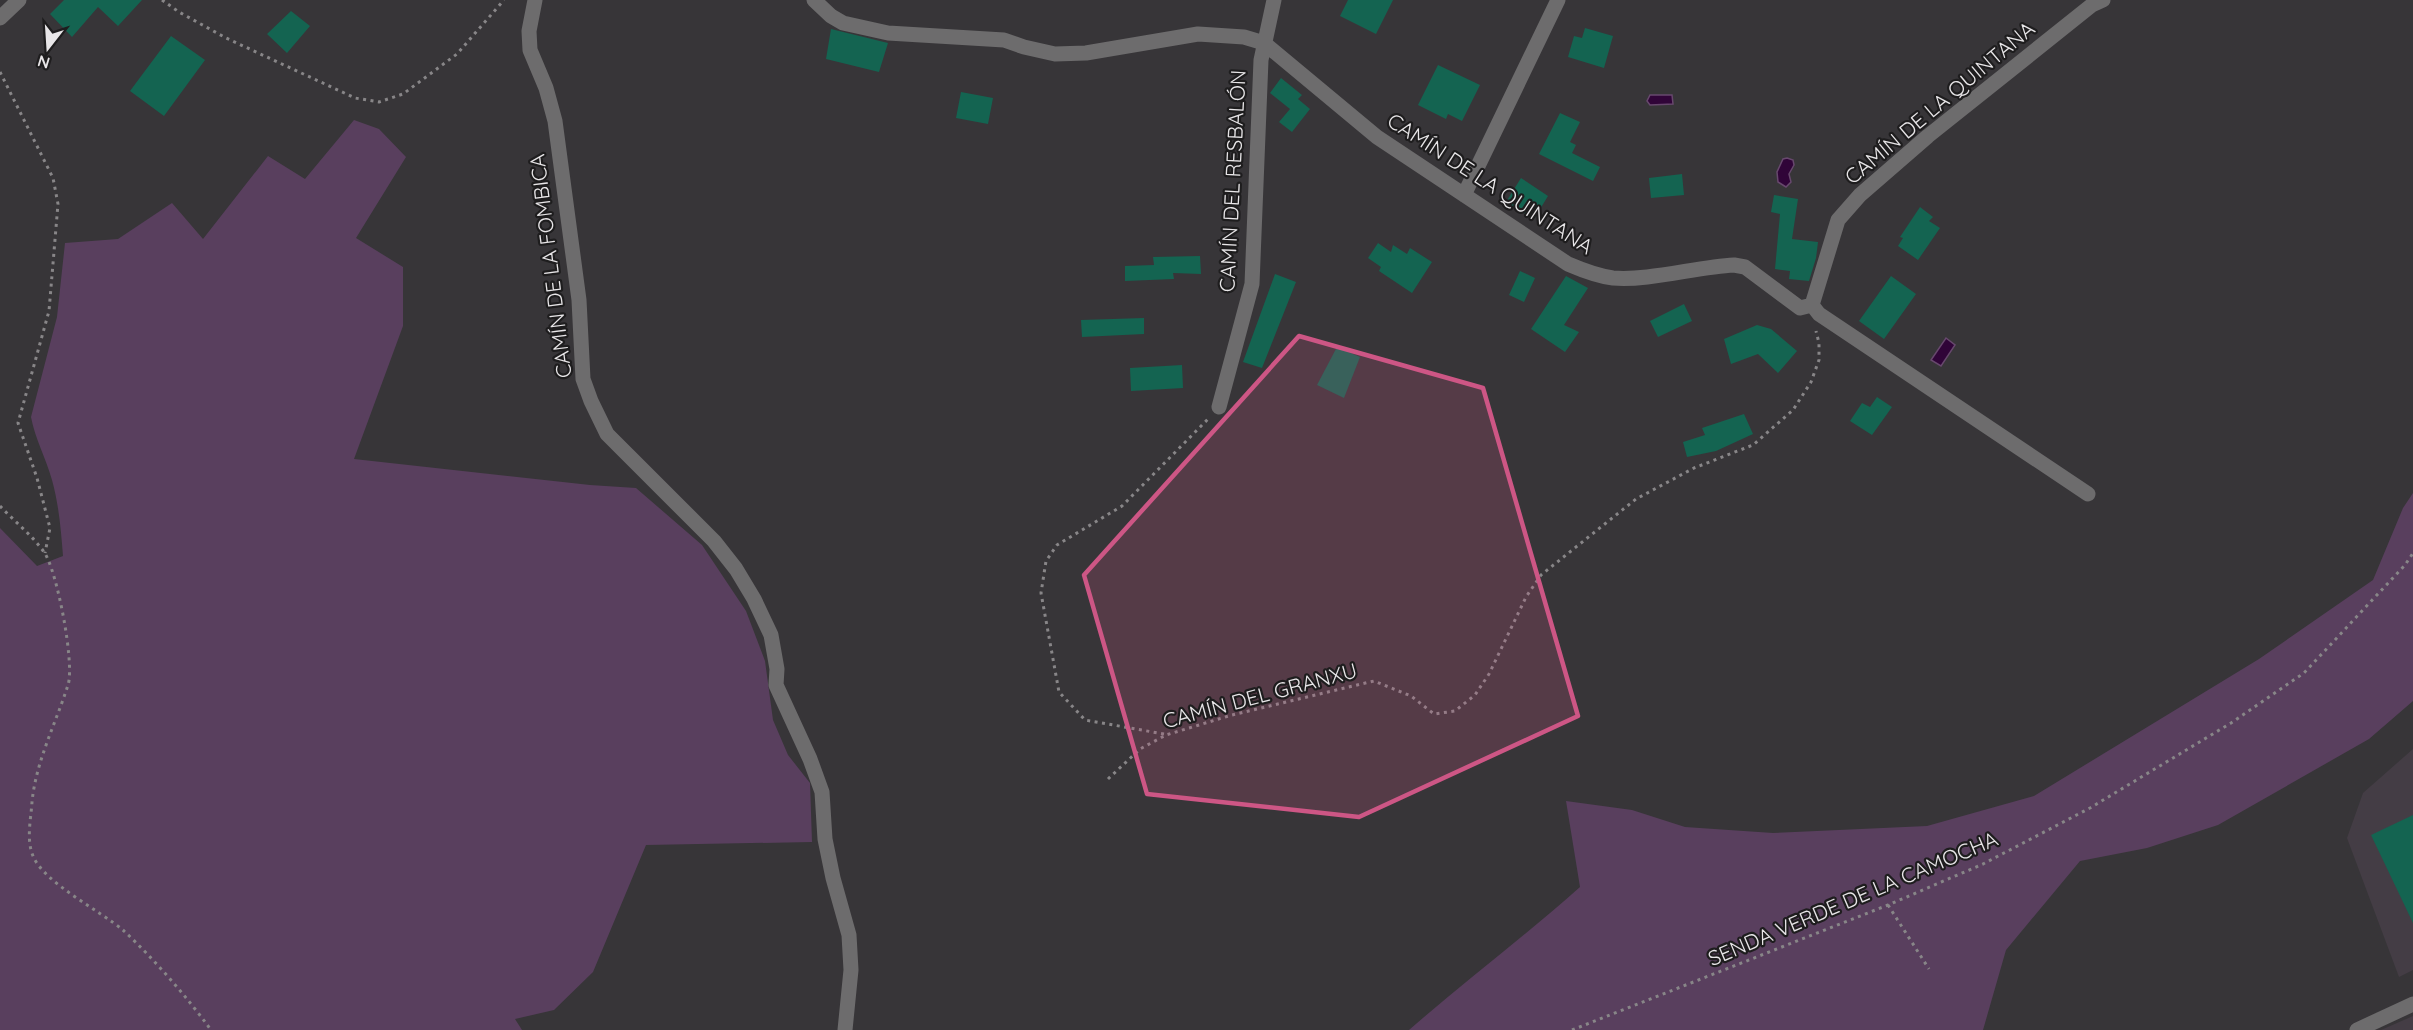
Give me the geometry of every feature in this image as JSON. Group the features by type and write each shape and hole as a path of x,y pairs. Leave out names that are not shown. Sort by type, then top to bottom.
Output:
{"street":[{"path":"0,18 19,0"},
{"name":"CAMÍN DE LA FOMBICA","path":"535,0 530,31 530,50 546,88 555,120 579,300 584,379 591,402 608,434 714,541 736,569 754,598 771,634 777,669 776,685 810,759 822,792 825,839 849,936 851,970 844,1030"},
{"name":"CAMÍN DE LA QUINTANA","path":"814,0 831,16 843,23 888,33 1004,39 1024,47 1055,54 1086,53 1198,34 1244,37 1264,44 1377,136 1568,264 1587,272 1613,278 1734,265 1745,267 1806,306 1838,220 1860,195 1928,136 2092,5 2103,0"},
{"name":"CAMÍN DEL RESBALÓN","path":"1219,407 1252,284 1261,60 1274,0"},
{"path":"1464,195 1558,0"},
{"path":"1806,306 2088,494"},
{"path":"2357,1030 2379,1025 2413,1004"}],"path":[{"path":"162,0 226,38 355,98 379,102 403,94 457,54 504,0"},
{"path":"0,72 53,178 58,204 49,310 18,423 37,478 50,528 45,553"},
{"name":"CAMÍN DEL GRANXU","path":"1108,778 1140,749 1166,735 1233,715 1374,681 1411,696 1434,714 1455,711 1474,694 1489,674 1526,597 1541,575 1636,500 1694,468 1753,445 1793,410 1811,382 1819,360 1816,328 1806,306"},
{"path":"1166,735 1084,720 1059,692 1041,593 1046,561 1057,545 1122,506 1219,407"},
{"path":"0,506 45,553 59,597 68,638 69,682 33,789 29,836 33,857 48,876 123,931 194,1006 211,1030"},
{"name":"SENDA VERDE DE LA CAMOCHA","path":"1572,1030 1888,905 1983,864 2090,808 2231,723 2304,673 2405,566 2413,553"},
{"path":"1888,905 1929,969"}],"highlighted area":[{"path":"1299,336 1483,388 1578,716 1359,817 1147,794 1084,575"}],"shaded area":[{"path":"1650,95 1672,95 1673,104 1650,105 1647,101"},
{"path":"354,120 379,129 406,157 356,238 403,267 403,326 354,459 636,488 702,545 746,611 765,661 773,720 788,755 810,783 812,842 646,845 593,972 554,1010 515,1019 522,1030 0,1030 0,528 37,566 63,556 54,489 31,417 57,317 65,243 118,239 172,203 203,239 268,156 305,179"},
{"path":"1783,159 1793,160 1794,165 1789,174 1791,182 1786,187 1778,182 1777,172"},
{"path":"1946,338 1955,345 1941,366 1931,360"},
{"path":"2413,493 2413,701 2369,739 2218,825 2147,848 2080,861 2006,950 1983,1030 1409,1030 1580,887 1566,801 1632,810 1685,827 1773,833 1927,826 2034,796 2259,659 2373,580 2403,508"},
{"path":"2413,749 2413,970 2399,977 2347,838 2363,793"},
{"path":"2413,1016 2413,1030 2381,1030"}],"building":[{"path":"64,0 142,0 118,26 98,7 72,37 50,14"},
{"path":"1348,0 1393,0 1376,34 1340,16"},
{"path":"291,11 310,26 287,53 267,34"},
{"path":"1585,28 1613,36 1604,68 1568,57 1574,36 1582,38"},
{"path":"831,29 888,43 879,72 826,59"},
{"path":"171,36 205,60 164,116 130,91"},
{"path":"1438,65 1480,85 1462,121 1448,114 1446,119 1418,105"},
{"path":"1281,78 1302,95 1298,99 1310,109 1292,132 1279,122 1290,109 1270,93"},
{"path":"961,92 993,98 988,124 956,118"},
{"path":"1560,113 1580,122 1570,142 1576,145 1572,153 1600,167 1593,181 1539,154"},
{"path":"1682,174 1684,195 1651,198 1649,178"},
{"path":"1521,178 1548,196 1534,219 1506,202"},
{"path":"1774,195 1798,199 1792,239 1818,242 1809,281 1789,279 1790,271 1775,269 1780,214 1771,212"},
{"path":"1920,207 1933,217 1929,221 1940,228 1918,260 1898,246 1903,238 1900,237"},
{"path":"1378,243 1391,252 1393,245 1407,254 1410,248 1432,262 1412,293 1379,271 1381,267 1368,258"},
{"path":"1200,256 1201,274 1173,273 1174,279 1125,281 1125,266 1154,265 1153,257"},
{"path":"1520,271 1535,278 1524,302 1509,295"},
{"path":"1275,274 1296,282 1262,368 1243,362"},
{"path":"1566,276 1588,288 1564,325 1579,332 1565,352 1531,329"},
{"path":"1891,276 1916,294 1884,339 1859,321"},
{"path":"1684,304 1692,321 1658,337 1650,321"},
{"path":"1144,318 1144,334 1082,337 1081,320"},
{"path":"1757,325 1771,329 1797,351 1778,373 1758,354 1731,364 1724,339"},
{"path":"1337,347 1360,357 1344,398 1317,385"},
{"path":"1182,365 1183,388 1131,391 1130,368"},
{"path":"1877,397 1892,407 1872,435 1850,421 1862,403 1870,407"},
{"path":"1744,414 1753,434 1716,451 1687,457 1683,442 1705,435 1702,428"},
{"path":"2413,815 2413,923 2371,835"}]}
